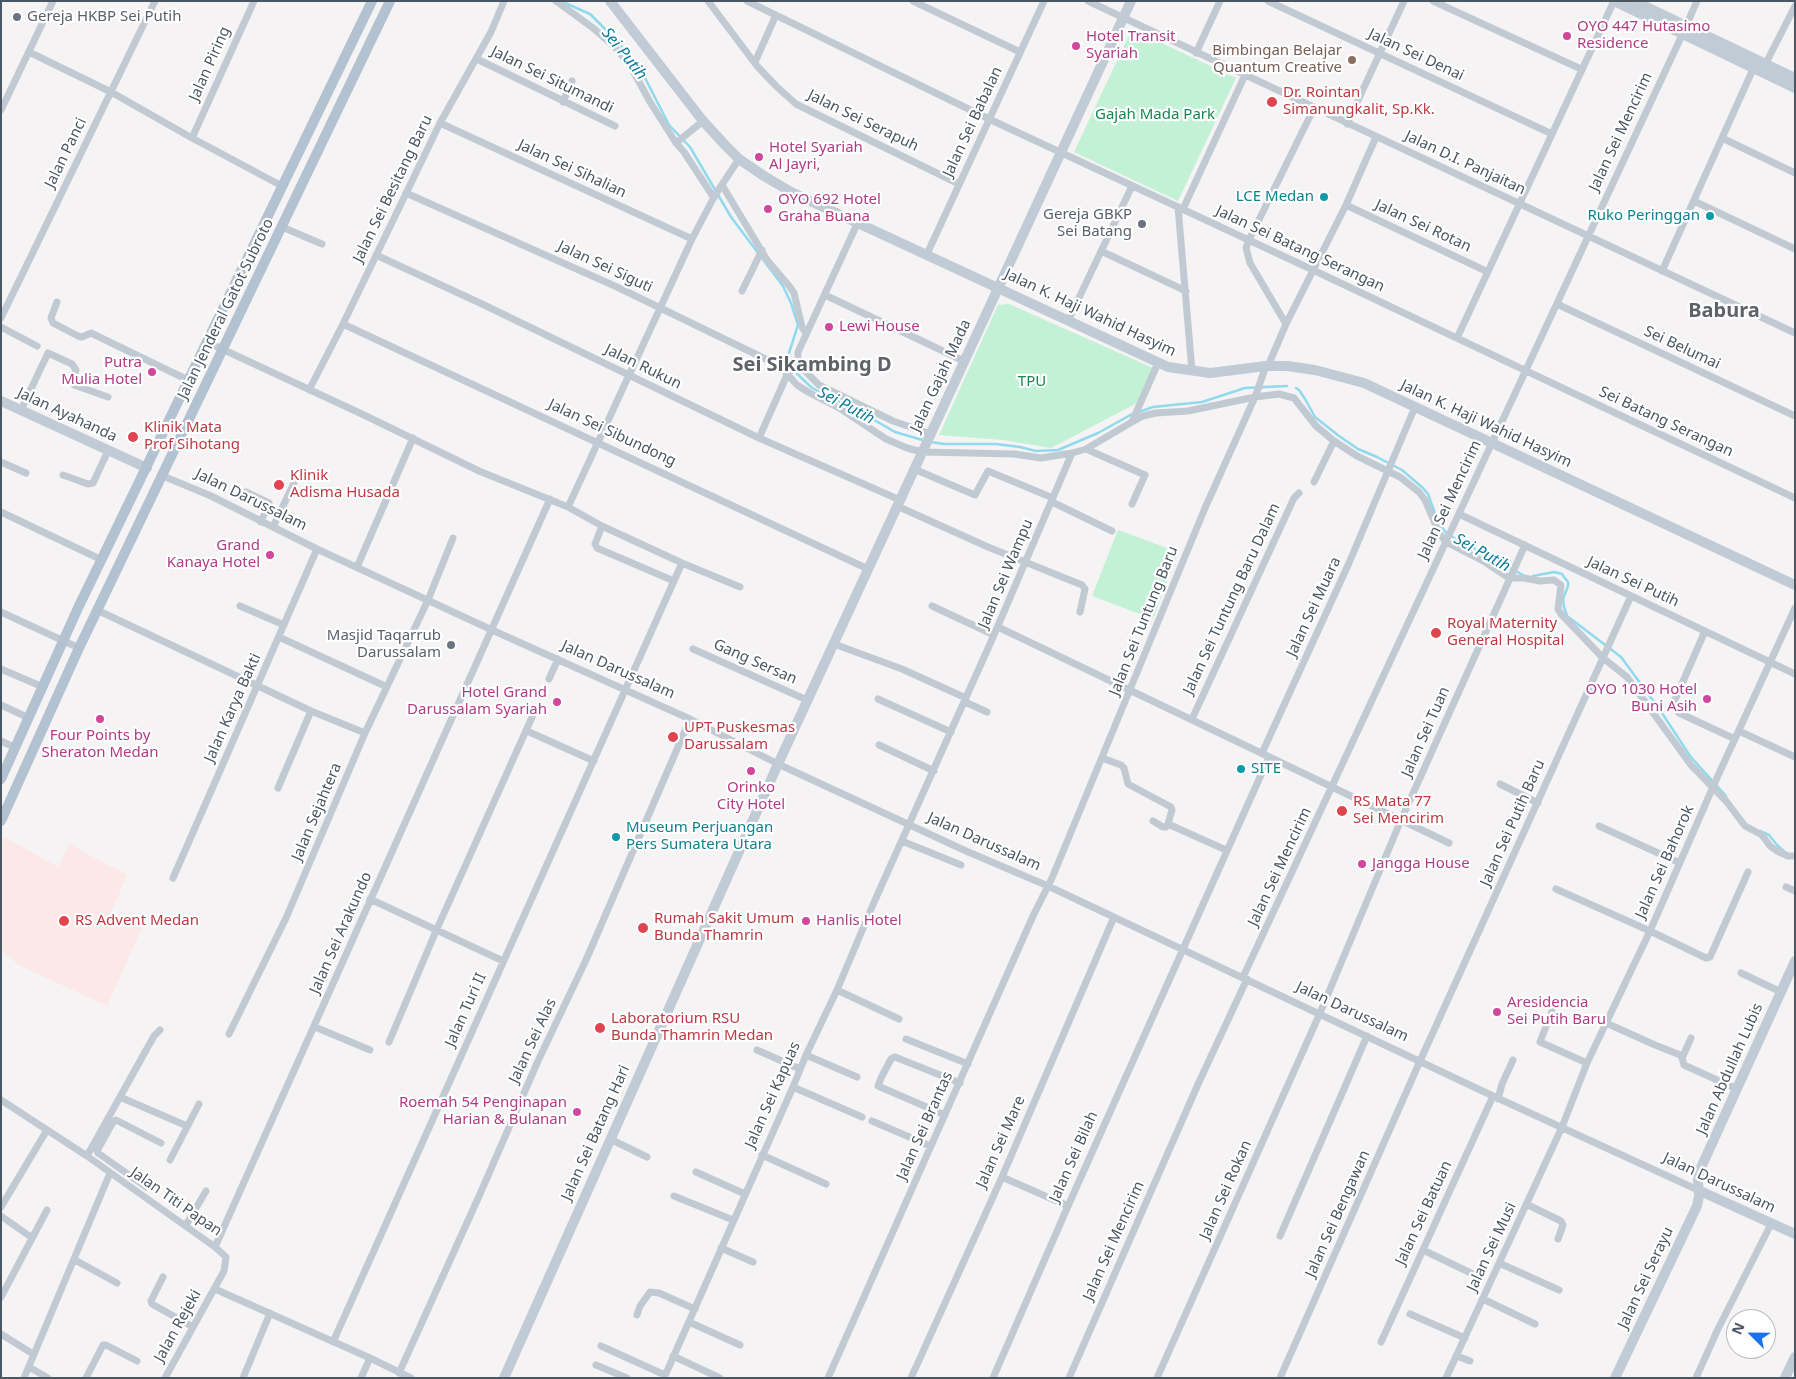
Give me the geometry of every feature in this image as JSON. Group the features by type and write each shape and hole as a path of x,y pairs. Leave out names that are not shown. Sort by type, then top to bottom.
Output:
{"main road":[{"name":"Jalan Jenderal Gatot Subroto","path":"1,779 102,560 372,1"},
{"name":"Jalan Jenderal Gatot Subroto","path":"1,821 97,610 390,1"},
{"path":"282,186 298,193"},
{"path":"146,468 163,476"}],"street":[{"path":"1,110 54,1"},
{"name":"Jalan Panci","path":"1,318 155,1"},
{"name":"Jalan Piring","path":"192,138 254,1"},
{"name":"Jalan Sei Besitang Baru","path":"308,390 343,324 440,123 491,32 504,1"},
{"path":"556,1 615,47 631,67 650,102 715,196"},
{"name":"Jalan K. Haji Wahid Hasyim","path":"610,1 703,121 739,159 791,192 1158,363 1210,373 1267,366 1287,366 1314,370 1364,383 1795,585"},
{"name":"Jalan Sei Serapuh","path":"708,1 755,62 776,86 796,104 959,184"},
{"name":"Jalan Sei Batang Serangan","path":"747,1 989,119 1525,371"},
{"path":"913,1 1020,52"},
{"name":"Jalan Sei Babalan","path":"927,254 1044,1"},
{"name":"Jalan D.I. Panjaitan","path":"1088,1 1795,333"},
{"name":"Jalan Gajah Mada","path":"778,764 1131,1"},
{"path":"1196,53 1220,1"},
{"name":"Jalan Sei Denai","path":"1268,1 1552,134"},
{"path":"1348,124 1404,1"},
{"path":"1433,1 1582,69"},
{"path":"1457,338 1614,1 1684,29 1759,64 1795,78"},
{"path":"1634,1 1684,29"},
{"name":"Jalan Sei Mencirim","path":"1069,1378 1245,978 1332,786 1697,1"},
{"path":"1662,271 1722,138 1759,64 1795,6"},
{"path":"755,62 776,15"},
{"path":"29,52 111,92 282,186"},
{"name":"Jalan Sei Situmandi","path":"477,59 615,126"},
{"path":"1759,64 1795,88"},
{"path":"1192,371 1181,208 1245,75"},
{"path":"563,102 572,80"},
{"path":"1286,324 1250,263 1246,248 1314,108"},
{"path":"678,142 703,121"},
{"name":"Jalan Sei Sihalian","path":"440,123 692,239"},
{"name":"Jalan Sei Tuntung Baru","path":"1048,886 1205,508 1267,366 1346,205 1376,137"},
{"path":"1722,138 1795,173"},
{"path":"568,507 662,308 692,239 715,196 739,159"},
{"path":"721,186 760,253 794,293 802,327 806,333"},
{"path":"1068,321 1132,186"},
{"name":"Jalan Sei Siguti","path":"406,193 662,308 780,366 793,369"},
{"path":"1694,201 1795,250"},
{"name":"Jalan Sei Rotan","path":"1346,205 1488,272"},
{"path":"759,438 793,369 806,333 858,222"},
{"path":"282,227 322,244"},
{"path":"1101,251 1186,291"},
{"path":"742,291 760,253"},
{"name":"Jalan Rukun","path":"376,256 480,303 759,438 1024,562 1084,587 1083,605 1080,612"},
{"path":"825,295 964,361"},
{"path":"57,302 51,318 53,323 78,336 91,334 188,380"},
{"name":"Sei Belumai","path":"1557,304 1795,416"},
{"name":"Jalan Sei Sibundong","path":"343,324 868,569"},
{"path":"1,327 37,346"},
{"path":"207,342 413,438 479,471 550,499 602,526 740,587"},
{"path":"21,410 48,352 72,364 76,370 73,381 74,385 108,397"},
{"path":"1133,420 1158,363"},
{"path":"793,369 820,385 893,421 930,436"},
{"path":"793,369 802,388 841,408 886,439 907,448 923,451 1014,454 1041,458 1072,454 1086,449 1133,420 1143,416 1203,408 1256,394 1279,394 1294,398 1316,426 1334,441 1357,456 1411,484 1425,500 1439,533 1446,541 1510,576 1540,581 1554,580 1561,585 1562,590 1558,609 1561,614 1603,658 1627,677 1691,766 1714,784 1745,826 1762,835 1770,846 1777,851 1788,856 1795,856"},
{"name":"Sei Batang Serangan","path":"1525,371 1795,498"},
{"name":"Jalan Ayahanda","path":"1,401 146,468"},
{"name":"Jalan Sei Muara","path":"1226,850 1415,407"},
{"path":"357,567 413,438"},
{"path":"1314,482 1334,441"},
{"path":"1086,449 1145,475 1132,504"},
{"path":"63,475 88,484 93,483 108,451"},
{"name":"Jalan Sei Wampu","path":"909,825 966,700 1072,454"},
{"path":"1,462 26,473"},
{"path":"914,469 974,495 976,495 988,471 1052,500 1112,531"},
{"name":"Jalan Darussalam","path":"163,476 211,496 317,549 492,630 690,719 778,764 909,825 1048,886 1495,1097 1795,1234"},
{"path":"273,527 294,483"},
{"path":"246,492 269,503 261,522"},
{"name":"Jalan Sei Tuntung Baru Dalam","path":"1192,719 1294,498 1299,493"},
{"name":"Jalan Sei Arakundo","path":"216,1247 550,499"},
{"path":"1,512 102,560"},
{"name":"Jalan Sei Putih","path":"1459,514 1795,674"},
{"path":"602,526 595,544 597,548 674,581"},
{"name":"Jalan Sejahtera","path":"230,1034 286,918 365,733 428,600 453,538"},
{"name":"Jalan Sei Tuan","path":"1320,1013 1402,820 1525,545"},
{"name":"Jalan Karya Bakti","path":"173,878 317,549"},
{"name":"Jalan Turi II","path":"333,1342 682,563"},
{"name":"Jalan Sei Putih Baru","path":"1420,1061 1631,596"},
{"path":"240,606 284,625"},
{"path":"932,606 994,635"},
{"name":"Jalan Sei Bahorok","path":"1562,1127 1587,1063 1650,931 1714,784 1795,608"},
{"path":"97,610 365,733"},
{"path":"1,612 79,648"},
{"path":"998,627 1131,689 1449,843"},
{"path":"1705,631 1674,702 1675,708 1679,713 1735,739"},
{"path":"279,637 388,687"},
{"path":"834,644 902,669 987,712"},
{"name":"Gang Sersan","path":"692,649 807,700"},
{"path":"549,679 558,659"},
{"path":"1,669 43,687"},
{"path":"878,699 951,732"},
{"path":"1,705 29,718"},
{"path":"278,788 312,710"},
{"path":"388,1042 533,715"},
{"name":"Jalan Sei Alas","path":"399,1373 538,1061 586,960 690,719"},
{"path":"527,731 594,761"},
{"path":"1739,731 1795,757"},
{"path":"1,741 16,748"},
{"path":"879,746 934,772"},
{"path":"1102,758 1121,765 1124,768 1128,784 1171,807 1172,810 1166,827 1152,821"},
{"name":"Jalan Sei Batang Hari","path":"504,1378 778,764"},
{"path":"1500,784 1538,803"},
{"path":"1168,824 1226,850"},
{"name":"Jalan Sei Kapuas","path":"665,1376 909,825"},
{"path":"1599,826 1680,863"},
{"path":"902,841 961,866"},
{"name":"Jalan Sei Bilah","path":"993,1378 1226,850"},
{"path":"1556,889 1708,958 1748,872"},
{"name":"Jalan Sei Brantas","path":"828,1378 930,1146 960,1083 1032,916 1048,886"},
{"path":"1786,887 1795,891"},
{"path":"370,899 503,961"},
{"name":"Jalan Sei Mare","path":"911,1378 1002,1177 1114,917"},
{"name":"Jalan Abdullah Lubis","path":"1698,1190 1699,1172 1795,961"},
{"path":"1741,973 1781,992"},
{"path":"837,990 899,1020"},
{"path":"1552,1011 1540,1042 1587,1063"},
{"name":"Jalan Sei Rokan","path":"1157,1378 1320,1013"},
{"path":"1606,1023 1683,1056"},
{"path":"315,1027 370,1050"},
{"path":"87,1156 154,1036 160,1030"},
{"path":"1280,1236 1367,1036"},
{"path":"1691,1038 1682,1060 1686,1066 1737,1089"},
{"path":"906,1039 968,1064"},
{"path":"757,1050 800,1069"},
{"path":"806,1054 857,1077"},
{"path":"945,1114 878,1086 881,1078 891,1059 895,1057 960,1083"},
{"name":"Jalan Sei Batuan","path":"1381,1342 1513,1060"},
{"name":"Jalan Sei Bengawan","path":"1280,1378 1420,1061"},
{"path":"793,1087 862,1117"},
{"path":"120,1097 187,1126"},
{"name":"Jalan Titi Papan","path":"1,1100 87,1156 224,1254 226,1261 224,1271 215,1289"},
{"path":"170,1160 199,1104"},
{"path":"146,1187 97,1152 114,1121 161,1143"},
{"path":"872,1121 930,1146"},
{"name":"Jalan Sei Musi","path":"1446,1378 1562,1127"},
{"path":"1,1207 47,1130"},
{"path":"610,1139 647,1157"},
{"path":"762,1155 826,1184"},
{"path":"24,1378 112,1174 118,1168"},
{"path":"696,1172 745,1194"},
{"path":"1002,1177 1068,1206"},
{"name":"Jalan Sei Serayu","path":"1615,1378 1697,1206 1698,1190"},
{"path":"186,1225 206,1191"},
{"path":"674,1196 733,1220"},
{"path":"1526,1204 1562,1221 1563,1225 1558,1239"},
{"path":"1,1297 46,1210"},
{"path":"1,1216 31,1237"},
{"path":"1696,1378 1770,1224"},
{"path":"722,1248 753,1262"},
{"path":"1423,1250 1475,1275"},
{"path":"74,1260 117,1283"},
{"path":"1499,1263 1559,1290"},
{"path":"163,1277 152,1304 193,1327"},
{"path":"215,1289 370,1358 410,1378"},
{"name":"Jalan Rejeki","path":"165,1378 215,1289"},
{"path":"637,1315 640,1306 650,1292 659,1293 694,1309"},
{"path":"1483,1299 1534,1324"},
{"path":"243,1378 270,1313"},
{"path":"1410,1314 1465,1338"},
{"path":"689,1322 740,1345"},
{"path":"1,1334 33,1354"},
{"path":"86,1378 102,1345 106,1345 137,1362"},
{"path":"601,1346 665,1376"},
{"path":"673,1356 720,1378"},
{"path":"1457,1356 1470,1361"},
{"path":"1785,1378 1795,1357"},
{"path":"361,1378 370,1358"},
{"path":"596,1365 626,1378"},
{"path":"29,1367 48,1378"}],"shaded area":[{"name":"RS Advent Medan","path":"4,837 58,867 69,844 127,875 110,915 142,927 107,1006 19,965 1,950 1,844"}],"green space":[{"name":"Gajah Mada Park","path":"1132,29 1236,78 1178,201 1074,152"},
{"name":"TPU","path":"1009,304 1153,368 1137,403 1051,448 1003,440 939,435 998,305"},
{"path":"1118,530 1178,552 1153,619 1092,596"}],"waterway":[{"name":"Sei Putih","path":"565,3 590,14 619,43 643,74 669,125 690,147 731,217 783,286 798,325 789,353 791,368 812,388 895,432 926,441"},
{"name":"Sei Putih","path":"1139,412 1153,407 1202,402 1245,388 1287,386"},
{"name":"Sei Putih","path":"1296,388 1315,417 1339,436 1358,449 1402,470 1423,488 1428,494 1438,522 1447,534 1523,575"},
{"name":"Sei Putih","path":"931,442 944,444 996,444 1036,451 1058,450 1098,433 1134,413"},
{"name":"Sei Putih","path":"1533,576 1554,572 1562,574 1568,582 1563,599 1567,616 1621,657 1660,710 1690,756 1726,796"},
{"name":"Sei Putih","path":"1760,831 1769,835 1784,851"}],"place":[{"name":"Gereja HKBP Sei Putih","path":"17,17"},
{"name":"OYO 447 Hutasimo Residence","path":"1567,36"},
{"name":"Hotel Transit Syariah","path":"1076,46"},
{"name":"Bimbingan Belajar Quantum Creative","path":"1352,60"},
{"name":"Dr. Rointan Simanungkalit, Sp.Kk.","path":"1272,102"},
{"name":"Hotel Syariah Al Jayri,","path":"759,157"},
{"name":"LCE Medan","path":"1324,197"},
{"name":"OYO 692 Hotel Graha Buana","path":"768,209"},
{"name":"Ruko Peringgan","path":"1710,216"},
{"name":"Gereja GBKP Sei Batang","path":"1142,224"},
{"name":"Lewi House","path":"829,327"},
{"name":"Putra Mulia Hotel","path":"152,372"},
{"name":"Klinik Mata Prof Sihotang","path":"133,437"},
{"name":"Klinik Adisma Husada","path":"279,485"},
{"name":"Grand Kanaya Hotel","path":"270,555"},
{"name":"Royal Maternity General Hospital","path":"1436,633"},
{"name":"Masjid Taqarrub Darussalam","path":"451,645"},
{"name":"OYO 1030 Hotel Buni Asih","path":"1707,699"},
{"name":"Hotel Grand Darussalam Syariah","path":"557,702"},
{"name":"Four Points by Sheraton Medan","path":"100,719"},
{"name":"UPT Puskesmas Darussalam","path":"673,737"},
{"name":"SITE","path":"1241,769"},
{"name":"Orinko City Hotel","path":"751,771"},
{"name":"RS Mata 77 Sei Mencirim","path":"1342,811"},
{"name":"Museum Perjuangan Pers Sumatera Utara","path":"616,837"},
{"name":"Jangga House","path":"1362,864"},
{"name":"RS Advent Medan","path":"64,921"},
{"name":"Hanlis Hotel","path":"806,921"},
{"name":"Rumah Sakit Umum Bunda Thamrin","path":"643,928"},
{"name":"Aresidencia Sei Putih Baru","path":"1497,1012"},
{"name":"Laboratorium RSU Bunda Thamrin Medan","path":"600,1028"},
{"name":"Roemah 54 Penginapan Harian & Bulanan","path":"577,1112"}],"district":[{"name":"Babura","path":"1724,311"},
{"name":"Sei Sikambing D","path":"812,365"}]}
